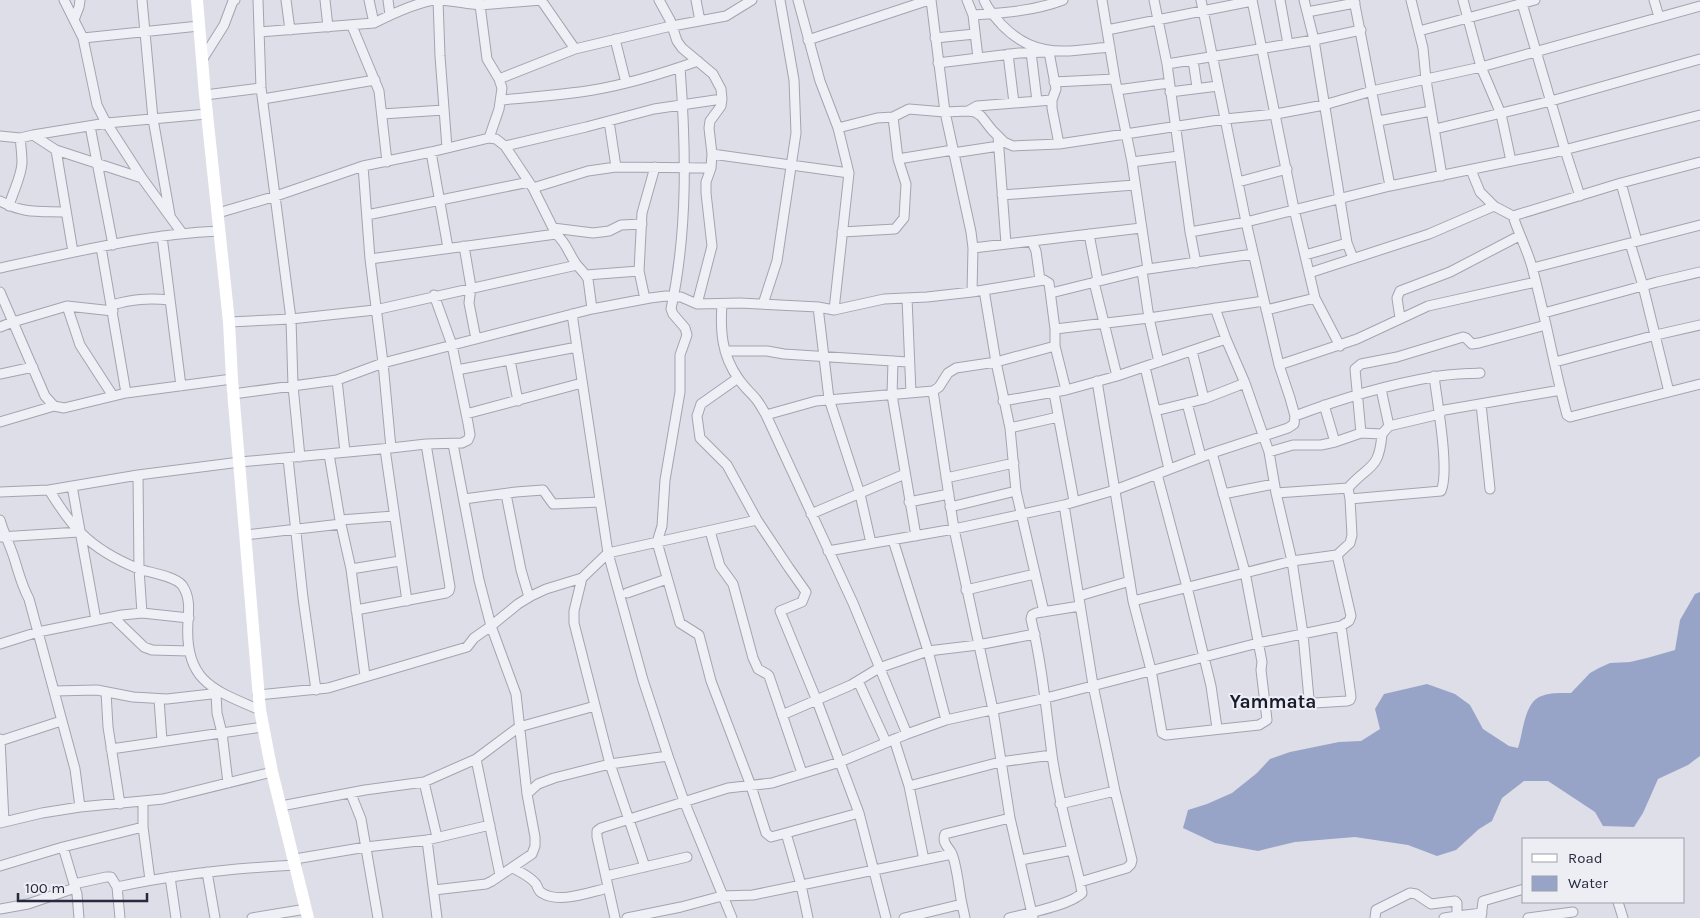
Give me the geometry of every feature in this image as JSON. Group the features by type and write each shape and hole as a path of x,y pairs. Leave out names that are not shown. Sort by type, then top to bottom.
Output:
{"street":[{"path":"64,0 83,38 97,105 142,178 182,233"},
{"path":"74,20 80,0"},
{"path":"142,0 153,119 170,217"},
{"path":"197,0 229,322 233,394 258,695 272,772 307,913 252,918"},
{"path":"202,60 224,25 235,0"},
{"path":"258,0 261,88 291,319 293,386 300,457"},
{"path":"286,0 290,30"},
{"path":"325,0 328,26"},
{"path":"369,0 374,23"},
{"path":"388,0 390,15"},
{"path":"259,32 374,23 390,15 433,0 479,3 542,0 576,49"},
{"path":"433,0 447,148"},
{"path":"660,0 667,12 677,41 682,48 713,74 721,89 721,106 710,121 712,154 711,168 706,182 712,246 698,304"},
{"path":"696,0 700,21"},
{"path":"498,79 576,49 672,26 726,16 752,0"},
{"path":"764,304 777,261 796,133 794,80 780,0"},
{"path":"798,0 820,81 838,128 849,173 834,310"},
{"path":"808,40 909,3 930,0 944,112 971,232 973,248 972,292"},
{"path":"967,0 973,15 978,58"},
{"path":"984,0 986,7 1014,36 1027,44 1049,52"},
{"path":"1023,0 1026,10"},
{"path":"973,15 1026,10 1047,6 1063,0"},
{"path":"1102,0 1117,90 1132,162 1142,228 1149,318 1160,362"},
{"path":"1154,0 1167,64 1196,263"},
{"path":"828,551 954,529 1064,504 1115,490 1212,453 1288,428 1294,424 1295,416 1279,366 1253,254 1200,0"},
{"path":"1280,0 1288,44"},
{"path":"1304,0 1314,40 1347,243 1353,258"},
{"path":"1411,0 1419,31 1442,176"},
{"path":"1463,0 1481,67 1501,114 1511,161"},
{"path":"1419,31 1521,2 1535,0"},
{"path":"1654,0 1659,17"},
{"path":"1107,30 1252,1 1294,209 1315,298 1340,346"},
{"path":"1307,12 1354,1 1390,186"},
{"path":"1521,2 1580,196"},
{"path":"479,3 487,59 502,88 501,100 489,138"},
{"path":"838,128 877,118 893,117 909,109 944,112 968,111 975,112 981,116 1004,142 1013,146 1059,144 1225,119 1276,114 1324,105 1372,91 1481,67 1700,6"},
{"path":"83,38 199,26"},
{"path":"352,26 376,80 387,162"},
{"path":"1167,64 1314,40 1361,30"},
{"path":"935,38 975,34"},
{"path":"615,39 626,83"},
{"path":"938,63 1008,54 1110,47"},
{"path":"1031,52 1037,101"},
{"path":"1049,52 1056,89 1052,100 1059,144"},
{"path":"1008,54 1014,103"},
{"path":"1435,129 1551,102 1700,59"},
{"path":"1193,60 1198,87"},
{"path":"501,100 591,90 626,83 698,61"},
{"path":"680,67 684,212 671,309 685,328 687,335 680,355 680,392 665,480 662,526 657,542 680,623 699,635 711,681 751,786 766,833 771,837 859,813"},
{"path":"1054,82 1115,79"},
{"path":"263,99 376,80"},
{"path":"1117,90 1218,86"},
{"path":"205,95 261,88"},
{"path":"505,146 654,109 722,99"},
{"path":"968,111 977,106 1052,100"},
{"path":"382,114 444,110"},
{"path":"1378,121 1431,111"},
{"path":"0,136 20,138 107,123 207,114"},
{"path":"1190,232 1246,222 1390,186 1565,150 1700,115"},
{"path":"842,232 895,229 904,218 906,184 898,159 893,117"},
{"path":"609,121 616,167"},
{"path":"90,126 112,245"},
{"path":"33,135 56,150 142,178"},
{"path":"998,136 1006,244"},
{"path":"9,206 18,182 22,164 20,138"},
{"path":"218,213 276,196 364,166 489,138 496,139 505,146 531,185 554,231 568,247 576,265 588,278 592,309"},
{"path":"898,159 999,146"},
{"path":"56,150 73,252"},
{"path":"431,152 448,248"},
{"path":"712,154 849,173"},
{"path":"1132,162 1179,156"},
{"path":"1470,170 1480,192 1494,206 1513,216 1700,162"},
{"path":"364,166 375,310 383,363 394,516 407,601"},
{"path":"367,215 531,185 588,171 616,167 711,168"},
{"path":"645,300 639,271 642,224 644,204 655,167"},
{"path":"1238,182 1287,169"},
{"path":"1621,184 1669,392"},
{"path":"1002,195 1134,185"},
{"path":"0,200 9,206 25,211 66,212"},
{"path":"1309,273 1429,234 1494,206"},
{"path":"1513,216 1519,236 1533,268 1567,415 1570,417 1700,384"},
{"path":"370,258 464,246 554,231 593,233 609,231 621,224 642,224"},
{"path":"1533,268 1700,225"},
{"path":"973,248 1142,228"},
{"path":"0,268 73,252 162,236 219,231"},
{"path":"1089,234 1104,322 1117,376"},
{"path":"162,236 181,386"},
{"path":"1400,318 1397,298 1400,291 1450,272 1519,236"},
{"path":"1032,242 1036,251 1040,280"},
{"path":"1305,255 1347,243"},
{"path":"464,246 471,287 469,303 476,339"},
{"path":"102,247 126,393"},
{"path":"1051,292 1145,270 1253,254"},
{"path":"229,322 291,319 375,310 576,265"},
{"path":"586,275 639,271"},
{"path":"1544,313 1700,272"},
{"path":"233,394 338,380 383,363 572,314 666,296 681,297 698,304 764,304 818,307 834,310 884,299 972,292 1040,280 1047,281 1051,292 1055,346 1066,390"},
{"path":"1279,366 1340,346 1419,309 1441,302 1536,282"},
{"path":"984,290 1003,400 1010,428 1016,491 1044,612"},
{"path":"0,292 45,396 54,406"},
{"path":"0,492 49,490 138,475 240,462 426,444 462,443 468,440 470,435 466,414 452,345 434,296"},
{"path":"0,328 13,322 67,306 113,308 131,300 146,298 170,300"},
{"path":"907,298 908,362 911,393"},
{"path":"1266,310 1315,298"},
{"path":"1055,329 1149,318 1264,301"},
{"path":"722,304 720,325 724,351 738,378 756,399 766,415 853,603 907,734"},
{"path":"67,306 80,345 113,396"},
{"path":"818,307 829,399 860,494 871,543"},
{"path":"1215,308 1245,383 1269,452 1275,488 1292,561 1311,702 1350,700 1341,626"},
{"path":"572,314 608,553 643,680 668,756 684,801 732,918"},
{"path":"1361,433 1355,369 1361,364 1427,349 1463,337 1472,344 1479,343 1546,325"},
{"path":"1555,362 1656,334 1700,325"},
{"path":"1003,400 1066,390 1117,376 1226,339"},
{"path":"766,415 829,399 933,390 939,387 948,372 956,368 996,362 1055,346"},
{"path":"457,370 577,347"},
{"path":"724,351 768,351 784,354 824,355 908,362"},
{"path":"1192,351 1204,398"},
{"path":"510,360 518,401"},
{"path":"893,360 892,395 916,536"},
{"path":"0,374 33,367"},
{"path":"1145,367 1169,469"},
{"path":"1295,416 1358,394 1434,376 1480,373"},
{"path":"1350,499 1441,491 1444,470 1434,376"},
{"path":"738,378 701,404 697,416 700,438 726,465 757,520 806,592 802,602 780,610 859,813 886,918"},
{"path":"0,422 54,406 64,408 126,393 232,379"},
{"path":"338,380 345,452"},
{"path":"1097,381 1133,601 1151,670 1164,735 1258,725 1267,720 1261,670 1262,662 1245,572 1212,453"},
{"path":"466,414 582,383"},
{"path":"1155,411 1204,398 1245,383"},
{"path":"1381,389 1389,426"},
{"path":"933,390 954,529 993,710 1010,818 1021,860 1032,916"},
{"path":"1223,494 1275,488 1348,488 1357,478 1373,467 1378,460 1381,451 1382,434 1389,426 1439,412 1561,390"},
{"path":"1054,393 1074,501"},
{"path":"1187,403 1201,457"},
{"path":"1481,404 1490,489"},
{"path":"1324,405 1335,442"},
{"path":"1010,428 1058,417"},
{"path":"1269,452 1293,446 1321,445 1361,433 1382,434"},
{"path":"356,610 449,591 450,587 426,444"},
{"path":"434,890 486,884 492,881 532,854 536,837 527,794 516,694 491,626 453,444"},
{"path":"330,454 350,569 365,676"},
{"path":"288,458 316,690"},
{"path":"946,478 1014,463"},
{"path":"811,514 905,474"},
{"path":"1157,474 1213,696 1217,728"},
{"path":"138,475 139,569 142,613"},
{"path":"72,486 96,620"},
{"path":"1133,601 1292,561 1337,555 1350,543 1352,535 1348,488"},
{"path":"49,490 79,532 106,551 139,569 180,583 186,593 190,608 189,651 198,675 218,693 260,710"},
{"path":"464,499 543,490 553,504 600,502"},
{"path":"950,507 1016,491"},
{"path":"506,494 529,597"},
{"path":"909,502 949,494"},
{"path":"1064,504 1093,685 1115,791 1132,860 1127,868 1080,882"},
{"path":"245,535 394,516"},
{"path":"0,520 2,537 15,560 23,588 29,599 74,769 80,807"},
{"path":"258,695 328,688 467,647 474,638 518,604 546,589 582,578 608,553 757,520"},
{"path":"710,531 720,566 733,584 753,658 758,669 769,676 802,773"},
{"path":"2,537 79,532"},
{"path":"893,540 928,651 946,720"},
{"path":"615,918 597,837 598,830 728,788 772,783 840,762 890,740 946,720 1046,698 1258,643 1341,626 1351,616 1337,555"},
{"path":"350,569 400,561"},
{"path":"966,590 1035,574"},
{"path":"582,578 574,611 574,624 610,764 646,867"},
{"path":"627,593 667,579"},
{"path":"1008,918 1032,916 1079,897 1082,893 1060,804 1046,698 1031,619 1032,615 1080,601 1130,581"},
{"path":"0,644 38,632 142,613 189,618"},
{"path":"113,617 144,647 152,650 189,651"},
{"path":"782,715 817,701 858,681 879,668 928,651 978,645 1035,634"},
{"path":"858,681 890,740 909,786 924,860"},
{"path":"54,692 106,692 159,699 218,693"},
{"path":"106,692 108,727 120,804"},
{"path":"218,693 218,713 228,783"},
{"path":"159,699 162,741"},
{"path":"281,806 365,790 424,782 476,759 519,727 595,706"},
{"path":"62,721 0,740 2,823 42,813 80,807 163,800 272,772"},
{"path":"112,749 263,727"},
{"path":"909,786 1000,762 1052,754"},
{"path":"527,794 538,784 554,778 610,764 668,756"},
{"path":"476,759 500,875"},
{"path":"424,782 437,837"},
{"path":"1060,804 1115,791"},
{"path":"350,794 361,820 378,918"},
{"path":"142,802 143,827 150,880"},
{"path":"965,918 952,854 943,838 945,834 1010,818"},
{"path":"117,887 170,877 295,862 366,847 427,840 490,825"},
{"path":"0,866 143,827"},
{"path":"786,833 808,918"},
{"path":"427,840 437,918"},
{"path":"64,847 75,886 80,918"},
{"path":"1021,860 1072,850"},
{"path":"628,918 722,896 753,895 952,854"},
{"path":"606,876 687,857"},
{"path":"513,868 535,883 543,894 552,896 578,896 608,888"},
{"path":"207,872 215,918"},
{"path":"0,909 28,904 75,886 111,877 117,887 120,918"},
{"path":"170,877 176,918"},
{"path":"1444,918 1481,916 1483,901 1522,890"},
{"path":"1375,918 1376,910 1410,893 1416,894 1431,904 1455,901 1458,903 1457,916"},
{"path":"1618,903 1623,918"},
{"path":"904,918 962,904"},
{"path":"1528,918 1573,915"}],"water":[{"path":"1700,592 1700,756 1688,765 1658,779 1643,813 1634,827 1603,826 1595,812 1548,781 1524,781 1502,798 1492,821 1479,829 1456,850 1437,856 1408,845 1355,837 1295,842 1258,851 1215,843 1183,828 1188,810 1232,793 1257,773 1270,759 1290,752 1339,742 1361,741 1380,729 1375,709 1384,694 1427,684 1455,694 1470,705 1483,729 1509,746 1518,748 1527,713 1530,706 1539,697 1571,693 1590,673 1610,663 1630,662 1675,650 1680,620 1695,594"}],"district":[{"name":"Yammata","path":"1273,702"}]}
